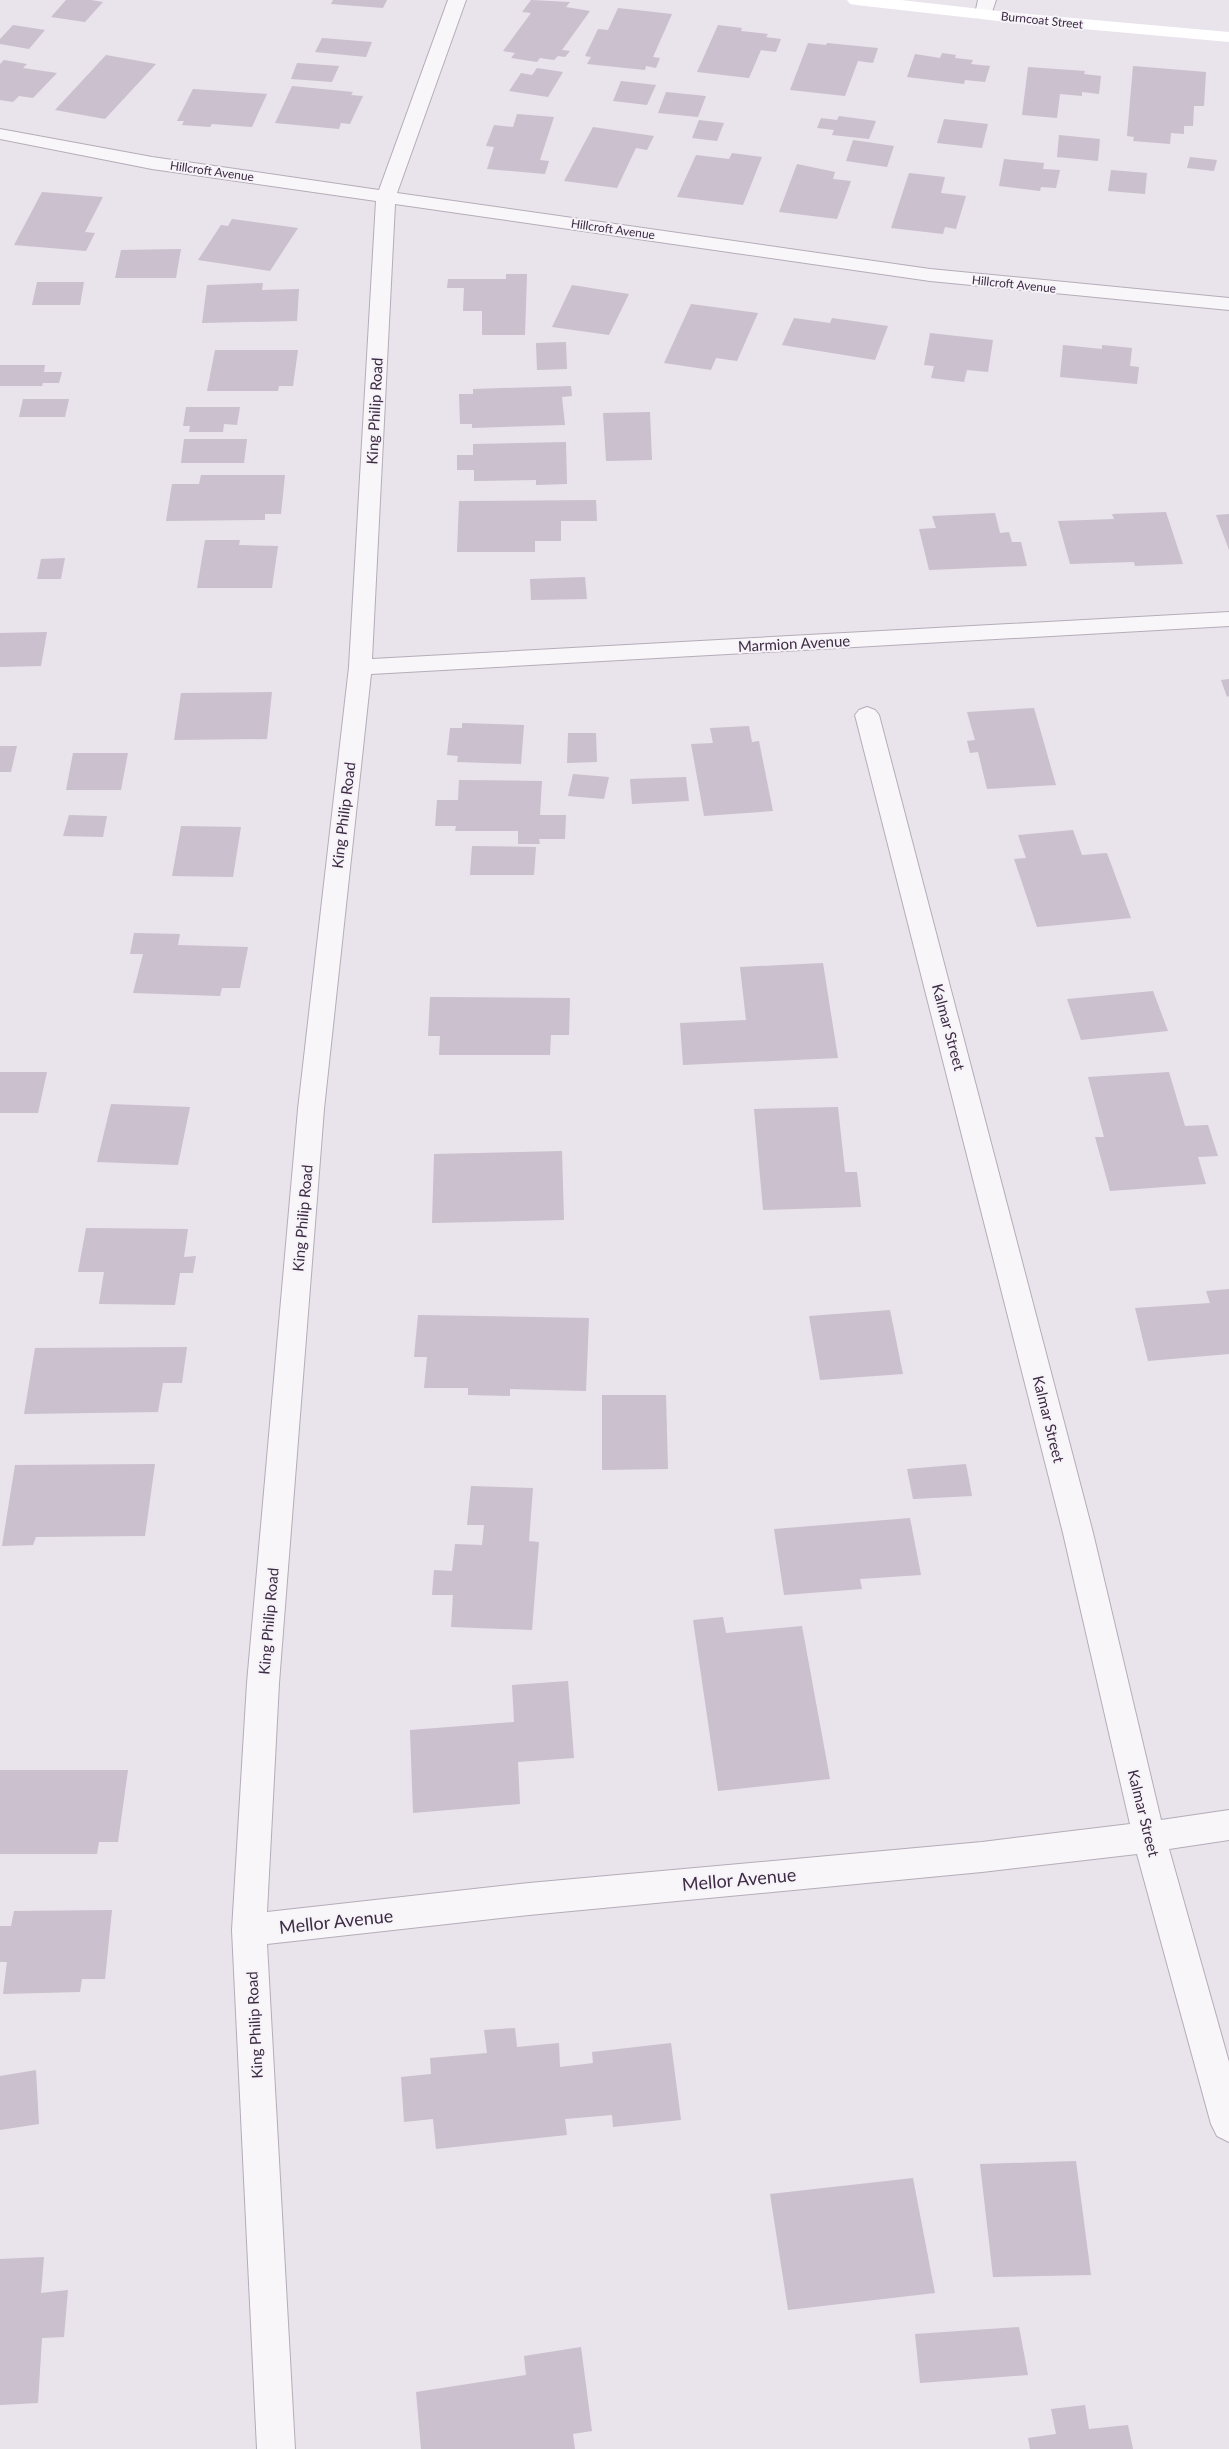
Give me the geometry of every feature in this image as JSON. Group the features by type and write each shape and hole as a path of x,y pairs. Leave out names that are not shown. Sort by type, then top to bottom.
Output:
{"main road":[{"name":"Burncoat Street","path":"856,0 986,7 1229,37"}],"street":[{"name":"King Philip Road","path":"276,2449 249,1930 262,1702 311,1109 360,667 386,196 457,0"},
{"name":"Hillcroft Avenue","path":"0,134 152,163 930,275 1229,304"},
{"name":"Marmion Avenue","path":"360,667 1229,619"},
{"name":"Kalmar Street","path":"867,715 1078,1532 1149,1837 1229,2124"},
{"name":"Mellor Avenue","path":"249,1930 560,1896 876,1866 1149,1837 1229,1825"}],"building":[{"path":"66,0 103,2 85,22 51,17"},
{"path":"333,0 387,0 383,8 331,4"},
{"path":"531,0 570,2 566,7 590,11 562,50 570,51 565,57 558,56 554,60 540,58 537,62 511,58 515,53 503,51 531,13 522,12"},
{"path":"618,8 672,14 653,57 660,58 656,68 646,66 645,70 587,64 591,57 585,56 598,29 608,30"},
{"path":"13,25 45,30 29,49 0,44 0,39"},
{"path":"718,25 742,28 741,31 768,34 766,37 781,39 776,52 761,50 749,78 697,72"},
{"path":"322,38 372,42 366,57 315,52"},
{"path":"808,43 878,48 873,63 858,61 845,96 790,90"},
{"path":"942,53 956,55 955,58 973,60 971,64 990,66 985,82 965,80 964,84 907,77 915,54 940,58"},
{"path":"106,55 156,64 105,119 55,110"},
{"path":"4,60 27,64 23,68 57,73 33,98 19,96 13,102 0,100 0,64"},
{"path":"297,63 339,66 332,82 291,79"},
{"path":"1133,66 1206,72 1204,106 1194,106 1193,126 1184,126 1184,134 1171,133 1170,144 1133,141 1134,137 1127,136"},
{"path":"1028,67 1085,71 1084,74 1101,76 1099,94 1082,92 1082,96 1060,94 1057,118 1022,115"},
{"path":"537,68 563,72 548,97 509,91 521,73 532,75"},
{"path":"621,81 656,85 647,105 613,101"},
{"path":"292,86 353,92 351,95 363,96 350,124 341,123 339,129 275,123"},
{"path":"193,89 267,94 252,127 212,124 210,127 182,125 184,121 177,121"},
{"path":"666,92 706,96 698,117 658,113"},
{"path":"517,114 554,117 540,160 549,161 545,174 487,169 494,147 486,146 494,125 513,127"},
{"path":"839,116 876,121 869,139 832,135 834,130 817,128 821,118 837,120"},
{"path":"944,119 988,124 982,148 937,143"},
{"path":"699,120 724,123 717,141 692,138"},
{"path":"593,127 654,136 647,150 636,148 617,188 564,181"},
{"path":"1059,135 1100,139 1098,161 1057,157"},
{"path":"853,140 894,146 887,167 846,161"},
{"path":"732,153 762,157 743,205 677,197 696,155 729,159"},
{"path":"1190,157 1217,160 1214,171 1187,168"},
{"path":"1004,159 1044,163 1043,169 1060,170 1056,188 1041,187 1040,191 999,186"},
{"path":"797,164 835,172 833,179 851,181 837,219 779,212"},
{"path":"1111,170 1147,173 1145,194 1108,191"},
{"path":"909,173 945,177 941,193 966,196 956,229 945,227 943,234 891,228"},
{"path":"42,192 103,197 85,232 95,233 86,251 14,245"},
{"path":"232,219 298,228 270,271 198,260 221,225 228,226"},
{"path":"181,249 176,278 115,278 121,250"},
{"path":"506,274 527,274 525,335 482,335 482,311 463,311 464,288 447,288 448,279 506,279"},
{"path":"37,282 84,282 80,305 32,305"},
{"path":"263,283 262,290 299,289 297,321 202,323 207,285"},
{"path":"572,285 629,294 609,335 552,327"},
{"path":"691,304 758,313 737,361 716,358 711,370 664,363"},
{"path":"794,318 830,323 832,318 888,326 875,360 782,345"},
{"path":"930,333 993,340 988,372 967,370 964,382 931,378 934,366 924,365"},
{"path":"566,342 567,369 537,370 536,343"},
{"path":"1063,345 1102,349 1102,345 1132,348 1130,366 1139,367 1137,384 1060,377"},
{"path":"215,350 298,350 293,386 279,386 278,391 207,391"},
{"path":"0,365 45,365 44,372 62,372 59,383 43,383 42,386 0,386"},
{"path":"571,386 572,396 562,397 565,425 472,428 472,424 460,424 459,394 473,394 473,389"},
{"path":"23,399 69,399 65,417 19,417"},
{"path":"186,407 240,407 237,425 224,424 223,432 189,432 190,426 183,426"},
{"path":"650,412 652,460 606,461 603,413"},
{"path":"184,439 247,439 244,463 181,463"},
{"path":"566,442 567,484 536,485 536,480 474,481 474,470 457,470 457,455 473,455 473,444"},
{"path":"201,475 285,475 281,514 265,514 265,520 166,521 172,484 199,484"},
{"path":"596,500 597,521 561,521 561,541 535,541 535,552 457,552 459,501"},
{"path":"1166,512 1183,564 1135,566 1134,562 1070,564 1058,521 1114,519 1112,514"},
{"path":"995,513 1000,533 1009,532 1012,542 1021,542 1027,566 929,570 919,529 936,528 932,516"},
{"path":"1229,514 1229,550 1216,515"},
{"path":"205,540 240,540 239,545 278,546 272,588 197,588"},
{"path":"65,558 61,579 37,579 41,559"},
{"path":"585,577 587,599 531,600 530,579"},
{"path":"47,632 41,666 0,667 0,633"},
{"path":"1229,679 1229,696 1227,697 1221,680"},
{"path":"272,692 267,739 174,740 181,693"},
{"path":"1034,708 1056,785 987,789 978,752 970,753 967,741 975,740 967,712"},
{"path":"462,723 524,725 521,764 457,762 458,756 447,755 450,728 462,728"},
{"path":"749,726 752,742 759,741 773,811 704,816 691,744 713,743 710,728"},
{"path":"568,733 596,733 597,762 567,763"},
{"path":"0,746 17,746 11,772 0,772"},
{"path":"73,753 128,753 121,790 66,790"},
{"path":"573,774 609,777 604,799 568,796"},
{"path":"686,777 689,801 632,804 630,779"},
{"path":"459,780 542,781 540,815 566,815 565,839 539,839 540,844 518,844 518,831 455,831 456,826 435,826 437,800 458,800"},
{"path":"69,815 107,816 103,837 63,836"},
{"path":"181,826 241,827 233,877 172,876"},
{"path":"1073,830 1082,855 1107,853 1131,918 1037,927 1014,859 1026,858 1018,835"},
{"path":"472,846 536,847 534,875 470,875"},
{"path":"134,933 180,934 178,945 248,947 240,988 222,988 220,996 133,993 143,954 130,954"},
{"path":"823,963 838,1058 683,1065 680,1023 746,1020 740,967"},
{"path":"1153,991 1168,1031 1081,1040 1067,999"},
{"path":"430,997 570,998 569,1035 551,1035 550,1055 439,1055 440,1036 428,1036"},
{"path":"0,1072 47,1072 38,1113 0,1113"},
{"path":"1169,1072 1185,1126 1208,1125 1218,1156 1198,1157 1206,1184 1110,1191 1095,1137 1104,1137 1088,1077"},
{"path":"111,1104 190,1107 178,1165 97,1162"},
{"path":"838,1107 845,1172 857,1172 861,1207 763,1210 754,1109"},
{"path":"562,1151 564,1220 432,1223 434,1154"},
{"path":"86,1228 188,1229 184,1257 196,1256 193,1273 180,1273 175,1305 99,1304 104,1272 78,1272"},
{"path":"1229,1289 1229,1354 1148,1361 1135,1308 1210,1303 1206,1291"},
{"path":"890,1310 903,1374 820,1380 809,1316"},
{"path":"418,1315 589,1318 586,1391 510,1389 510,1396 468,1395 468,1388 424,1388 427,1357 414,1357"},
{"path":"187,1347 182,1383 163,1383 158,1412 24,1414 35,1348"},
{"path":"602,1395 666,1395 668,1469 602,1470"},
{"path":"155,1464 145,1536 36,1537 33,1545 2,1546 15,1465"},
{"path":"966,1464 972,1496 913,1499 907,1469"},
{"path":"471,1486 533,1488 529,1541 539,1542 532,1630 451,1627 453,1595 432,1595 434,1570 452,1571 455,1544 482,1545 484,1525 467,1525"},
{"path":"910,1518 921,1575 860,1579 862,1589 784,1595 774,1529"},
{"path":"723,1617 726,1633 802,1626 830,1779 718,1791 693,1620"},
{"path":"568,1681 574,1758 518,1762 520,1804 413,1813 410,1730 514,1722 512,1685"},
{"path":"0,1770 128,1770 118,1842 99,1842 97,1854 0,1854"},
{"path":"112,1910 105,1979 82,1979 80,1992 3,1994 7,1962 0,1962 0,1926 11,1926 14,1911"},
{"path":"515,2028 517,2047 559,2043 560,2067 593,2063 592,2052 671,2043 681,2120 613,2127 612,2115 565,2119 567,2135 436,2149 433,2119 404,2122 401,2077 431,2074 430,2058 487,2053 484,2030"},
{"path":"36,2070 39,2124 0,2130 0,2076"},
{"path":"1076,2161 1091,2275 993,2277 980,2164"},
{"path":"913,2178 935,2293 788,2310 770,2194"},
{"path":"44,2257 41,2293 68,2290 64,2337 42,2338 38,2403 0,2405 0,2259"},
{"path":"1019,2327 1028,2375 920,2383 915,2334"},
{"path":"581,2347 592,2431 573,2434 575,2449 421,2449 416,2392 526,2375 524,2356"},
{"path":"1085,2405 1089,2429 1128,2425 1133,2449 1030,2449 1028,2438 1056,2434 1051,2409"}]}
